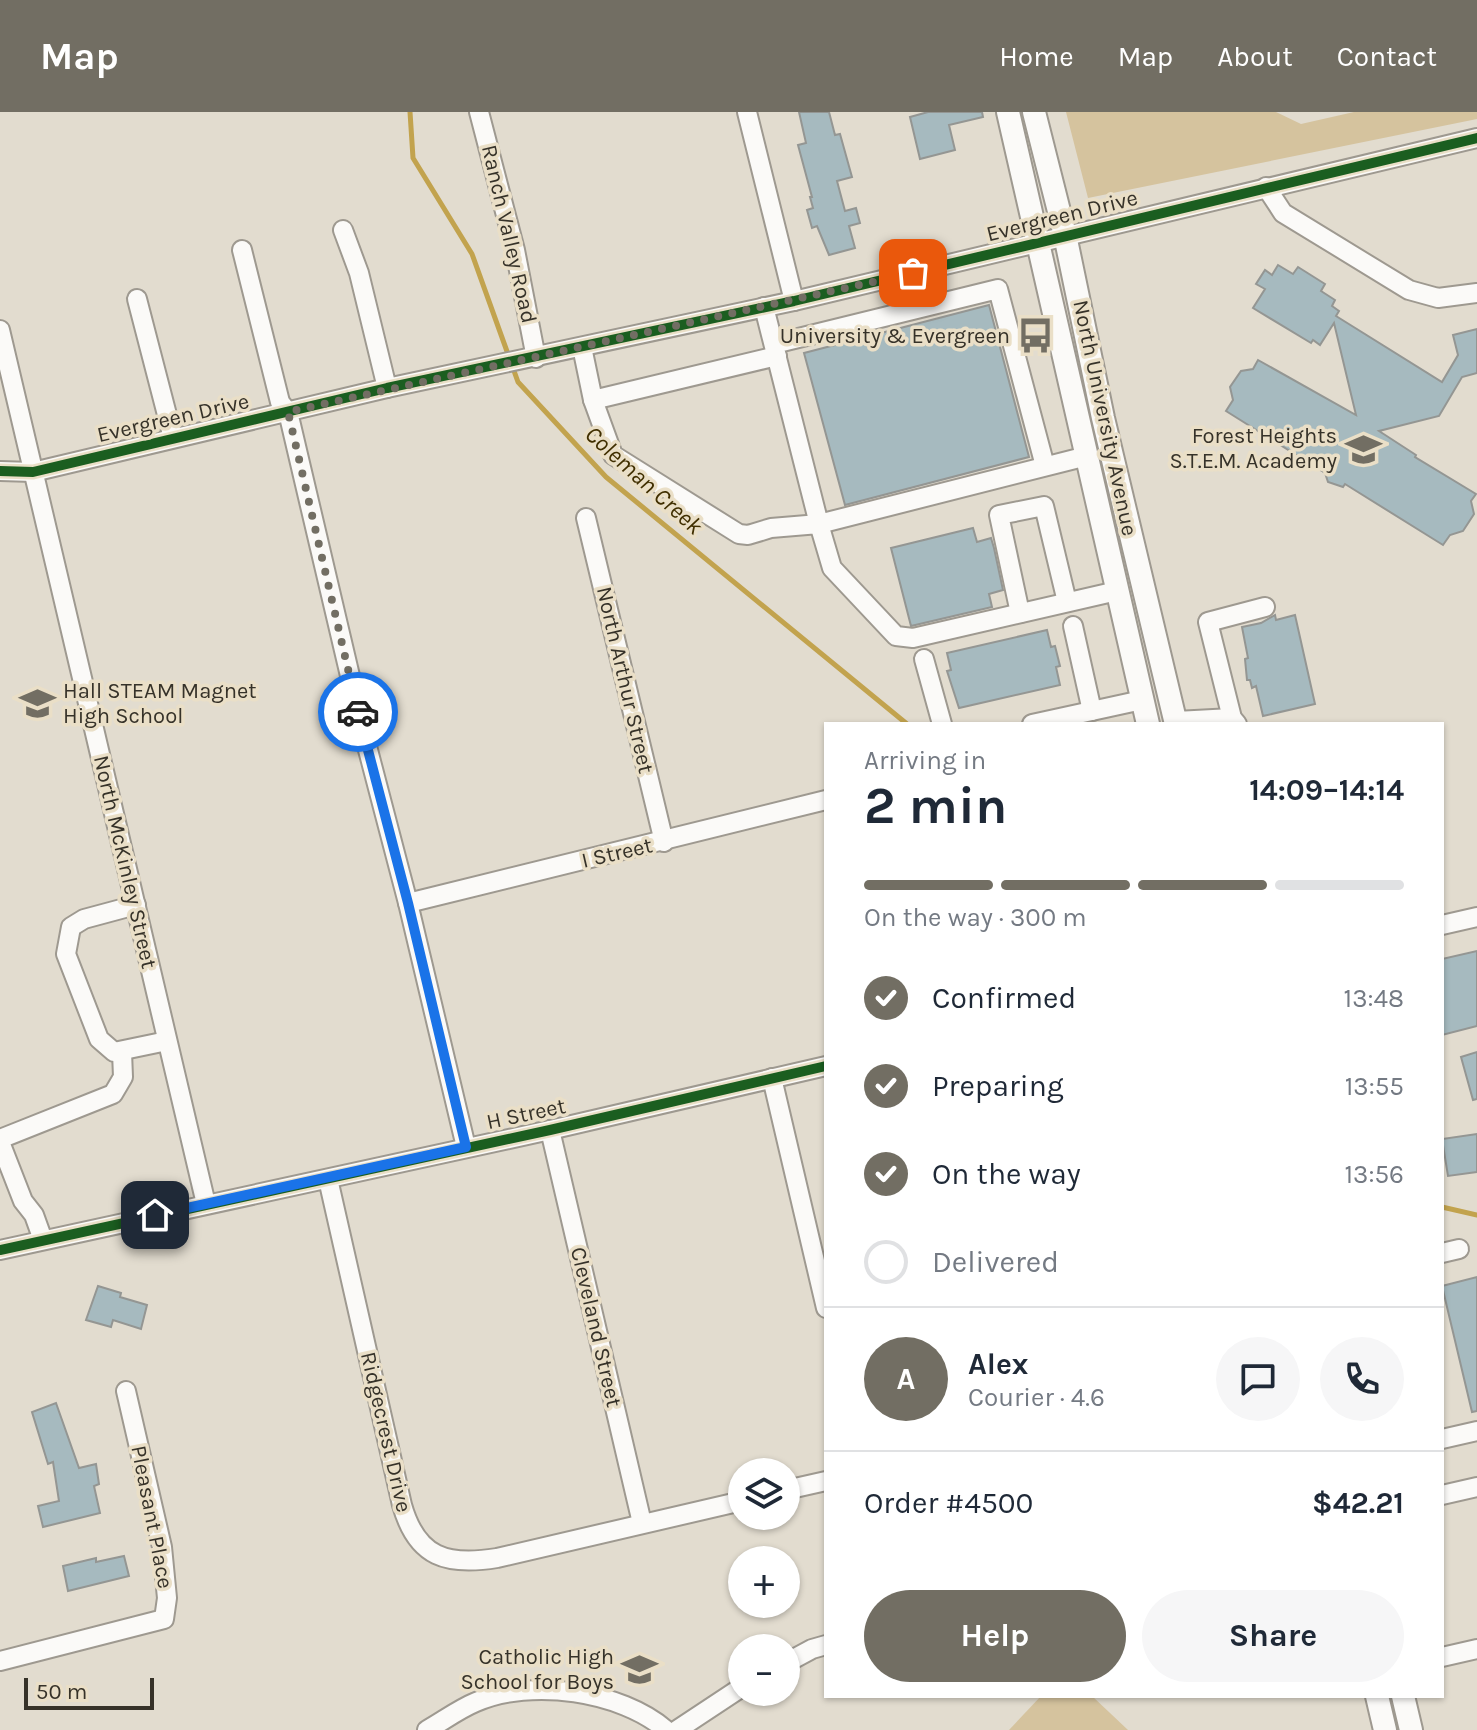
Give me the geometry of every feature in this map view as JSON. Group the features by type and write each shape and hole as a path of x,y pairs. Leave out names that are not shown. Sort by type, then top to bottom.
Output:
{"main road":[{"name":"North University Avenue","path":"1008,112 1148,722"},
{"name":"North University Avenue","path":"1034,112 1176,722"},
{"path":"1377,1698 1385,1730"},
{"path":"1403,1698 1411,1730"}],"street":[{"name":"Ranch Valley Road","path":"479,112 515,250 520,361"},
{"path":"747,112 794,301"},
{"name":"Evergreen Drive","path":"0,471 33,472 387,388 794,301 1477,138"},
{"path":"1266,187 1283,213 1409,290 1438,298 1477,293"},
{"path":"343,230 359,273 387,388"},
{"path":"242,250 280,402 288,412 466,1147"},
{"path":"593,400 998,289 1045,466"},
{"path":"137,299 173,438"},
{"path":"764,307 832,568 896,636 913,638 1117,591"},
{"name":"North McKinley Street","path":"0,330 206,1204"},
{"path":"582,347 593,400 613,455 739,534 819,524 1087,456"},
{"path":"1020,613 999,515 1044,506 1067,602"},
{"name":"North Arthur Street","path":"586,518 664,842"},
{"path":"1205,722 1234,721 1208,622 1265,607"},
{"path":"1073,626 1092,711"},
{"path":"924,659 941,722"},
{"path":"1041,722 1142,700"},
{"name":"I Street","path":"408,903 824,801"},
{"path":"136,905 84,919 71,927 66,954 99,1039 114,1052 167,1041"},
{"path":"1444,925 1477,917"},
{"path":"43,1240 34,1215 23,1201 0,1140 113,1094 123,1077 122,1052"},
{"name":"H Street","path":"0,1250 550,1130 824,1066"},
{"path":"772,1078 824,1299"},
{"name":"Cleveland Street","path":"550,1130 642,1523"},
{"name":"Ridgecrest Drive","path":"328,1179 402,1505 421,1544 446,1560 476,1562 728,1504"},
{"name":"Pleasant Place","path":"0,1661 164,1619 167,1598 162,1547 126,1391"},
{"path":"1444,1439 1477,1431"},
{"path":"800,1487 824,1481"},
{"path":"1444,1495 1477,1487"},
{"path":"800,1655 824,1646"},
{"path":"1444,1657 1477,1649"},
{"path":"427,1730 477,1701 528,1689 605,1697 652,1718 666,1730"},
{"path":"677,1730 728,1696"}],"shaded area":[{"path":"1066,112 1276,112 1301,124 1354,112 1477,112 1477,119 1088,198"},
{"path":"1039,1698 1094,1698 1128,1730 1009,1730"}],"building":[{"path":"799,112 829,112 835,135 840,134 852,177 837,181 845,211 856,208 860,223 849,226 855,248 829,255 817,226 812,228 807,210 813,208 812,197 798,145 806,143"},
{"path":"928,112 982,112 983,117 949,125 955,150 920,159 910,117"},
{"name":"Forest Heights S.T.E.M. Academy","path":"1278,265 1293,274 1298,267 1325,284 1321,291 1335,300 1332,306 1339,311 1336,316 1442,382 1458,355 1453,335 1477,329 1477,373 1462,377 1439,416 1379,431 1476,494 1471,501 1474,514 1463,531 1450,535 1443,545 1345,484 1343,487 1328,482 1325,473 1226,411 1233,400 1230,387 1241,371 1253,369 1258,360 1356,415 1334,323 1320,345 1313,340 1311,343 1253,308 1265,289 1256,284 1265,270 1272,275"},
{"path":"989,305 1029,457 845,505 804,353"},
{"path":"973,528 977,542 991,538 1003,590 989,594 992,607 911,626 891,548"},
{"path":"1275,615 1276,620 1295,615 1315,704 1263,716 1256,686 1252,688 1250,680 1247,680 1245,659 1248,658 1242,627 1261,623"},
{"path":"1047,630 1060,666 1056,667 1060,685 959,708 947,671 951,670 947,653"},
{"path":"1477,951 1477,1026 1444,1034 1444,959"},
{"path":"1477,1052 1477,1099 1473,1100 1461,1057"},
{"path":"1477,1134 1477,1172 1448,1176 1444,1139"},
{"path":"1477,1277 1477,1411 1472,1412 1444,1285"},
{"path":"98,1286 147,1305 141,1329 113,1320 111,1327 86,1320"},
{"path":"56,1403 79,1468 96,1464 99,1484 94,1486 100,1513 43,1527 38,1506 59,1501 53,1462 48,1464 32,1412"},
{"path":"124,1556 129,1576 68,1591 63,1566 96,1558 96,1562"}],"waterway":[{"name":"Coleman Creek","path":"410,112 413,158 472,254 518,382 606,477 905,722"},
{"name":"Coleman Creek","path":"1444,1207 1477,1215"}],"cycle path":[{"path":"0,471 33,472 387,388 794,301 1477,138"},
{"path":"0,1250 550,1130 824,1066"}],"way so far":[{"path":"358,712 288,412 913,273"}],"place":[{"name":"University & Evergreen","path":"1036,336"},
{"name":"Forest Heights S.T.E.M. Academy","path":"1363,449"},
{"name":"Hall STEAM Magnet High School","path":"37,704"},
{"name":"Catholic High School for Boys","path":"640,1670"}],"route":[{"path":"155,1215 466,1147 408,903 358,712"}]}
